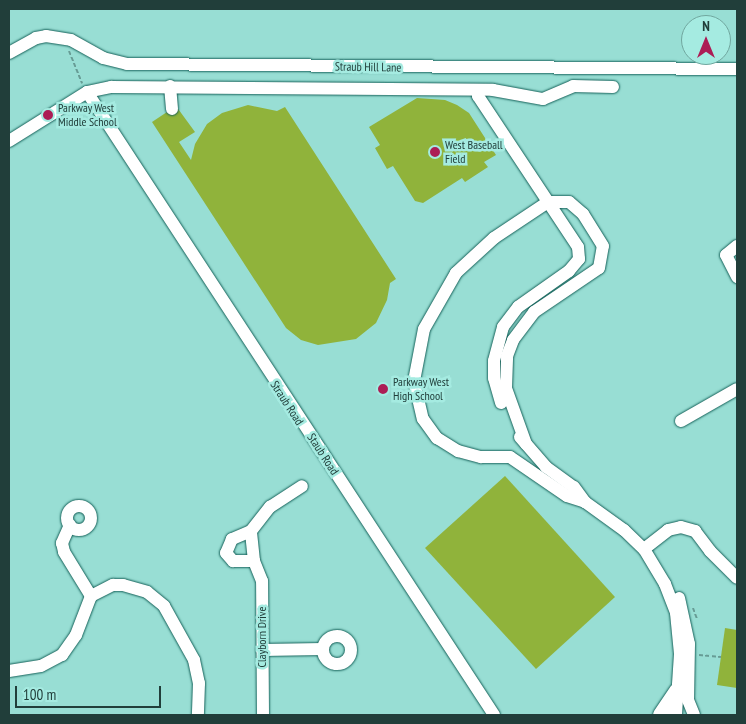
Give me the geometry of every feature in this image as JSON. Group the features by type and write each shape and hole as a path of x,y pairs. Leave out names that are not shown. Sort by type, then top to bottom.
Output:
{"main road":[{"path":"661,715 677,691"}],"street":[{"name":"Straub Hill Lane","path":"9,52 36,38 46,36 81,44 103,58 127,64 737,69"},
{"path":"170,86 172,109"},
{"path":"9,142 87,92 110,87 478,90 544,99 573,86 614,87"},
{"path":"478,90 478,96 578,247 579,259 569,271 518,307 503,327 494,361 494,378 505,413 526,444 546,467 574,487 585,502"},
{"name":"Straub Road","path":"87,92 485,715"},
{"name":"Staub Road","path":"87,92 494,715"},
{"path":"526,444 506,388 508,356 513,340 534,312 599,268 604,246 583,214 569,202 548,202 494,238 456,273 442,293 424,329 418,350 416,396 423,418 437,438 458,451 481,457 510,457 567,496 585,502 624,530 644,549 665,584 676,613 680,645 676,715"},
{"path":"737,246 726,255 737,277"},
{"path":"681,421 737,389"},
{"path":"254,561 233,561 226,553 232,539 251,531 270,507 302,486"},
{"path":"70,525 62,542 64,552 92,596"},
{"path":"644,549 668,530 681,527 695,532 737,578"},
{"name":"Clayborn Drive","path":"251,531 254,561 262,581 263,715"},
{"path":"665,584 681,601 686,617 689,644 688,700 694,715"},
{"path":"9,671 41,666 62,655 76,635 92,596 113,585 123,585 147,592 164,606 194,660 199,683 198,715"},
{"path":"262,650 323,649"}],"path":[{"path":"81,44 69,50 68,55 87,92"},
{"path":"694,655 721,657"}],"green space":[{"name":"West Baseball Field","path":"417,98 445,100 469,113 496,155 484,162 488,167 465,182 462,178 423,203 415,201 393,166 387,169 375,148 380,145 369,127"},
{"path":"248,105 277,111 285,107 396,279 390,283 387,300 376,323 356,339 318,345 301,340 286,328 152,122 176,106 195,132 179,142 191,160 195,144 207,124 222,113"},
{"path":"505,476 615,597 536,669 425,548"},
{"path":"725,628 737,630 737,688 717,685"}],"place":[{"name":"Parkway West Middle School","path":"48,115"},
{"name":"West Baseball Field","path":"435,152"},
{"name":"Parkway West High School","path":"383,389"}]}
